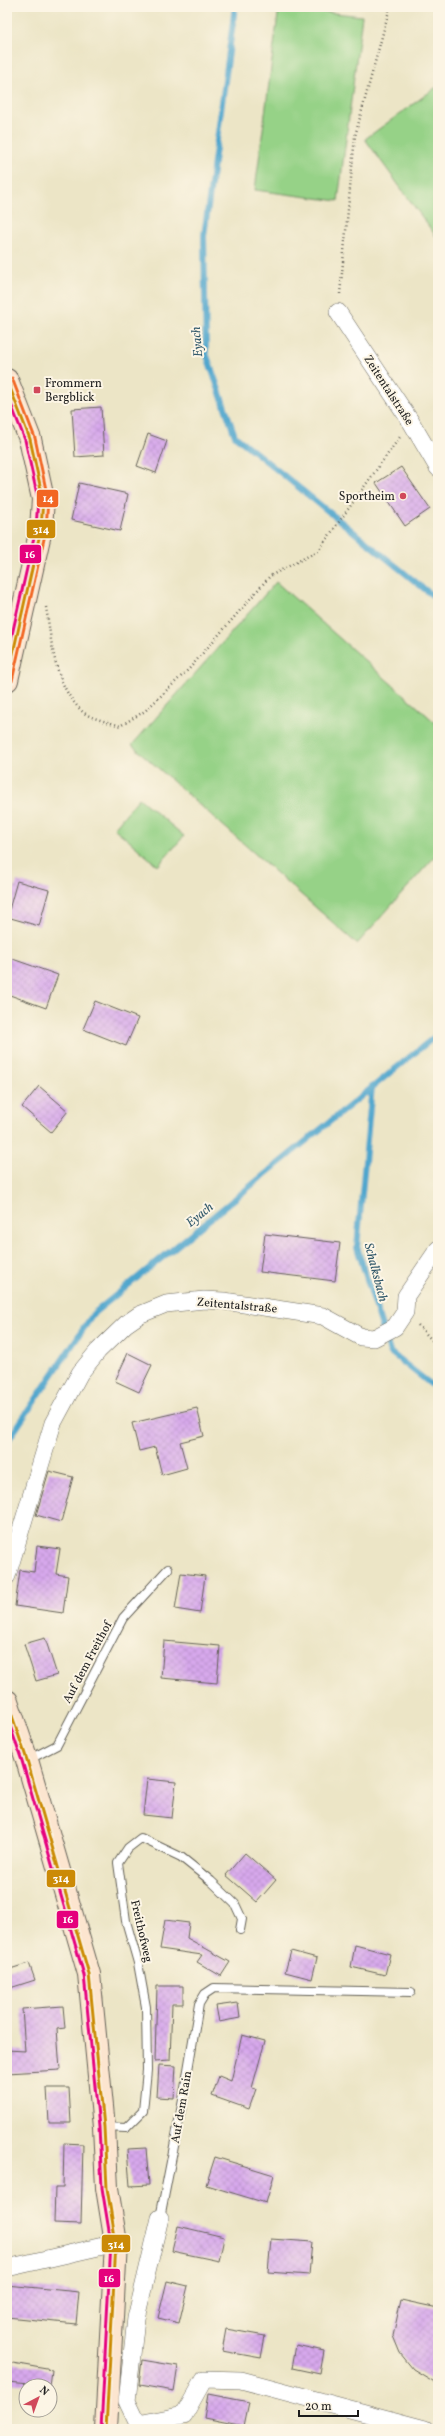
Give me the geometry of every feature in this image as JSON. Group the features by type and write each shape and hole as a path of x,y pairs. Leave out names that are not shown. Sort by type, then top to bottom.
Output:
{"main road":[{"path":"7,380 30,439 43,499 40,529 7,680"},
{"path":"7,1701 27,1760 89,1974 104,2127 107,2188 116,2243 106,2429"}],"street":[{"name":"Zeitentalstraße","path":"338,312 411,422 438,468"},
{"name":"Zeitentalstraße","path":"7,1576 53,1423 64,1399 80,1373 98,1351 126,1324 139,1315 166,1304 198,1300 224,1301 323,1316 361,1337 374,1338 395,1327 405,1312 406,1296 438,1249"},
{"name":"Auf dem Rain","path":"137,2427 127,2401 136,2318 160,2218"},
{"path":"7,2268 116,2243"},
{"path":"137,2427 184,2415 204,2380 241,2380 425,2429"}],"lane":[{"name":"Auf dem Freithof","path":"27,1760 57,1746 123,1618 168,1569"},
{"name":"Freithofweg","path":"104,2127 126,2128 143,2111 147,2070 146,2007 138,1963 126,1921 118,1863 128,1848 141,1838 181,1857 235,1904 242,1919 240,1930"},
{"name":"Auf dem Rain","path":"160,2218 183,2100 198,2004 205,1994 214,1988 412,1992"}],"path":[{"path":"338,312 355,136 390,7"},
{"path":"45,602 54,653 64,687 84,713 120,726 145,711 183,674 270,576 318,551 411,422"},
{"path":"405,1312 438,1347"}],"green space":[{"path":"279,7 362,16 338,201 255,190"},
{"path":"438,86 438,239 365,139"},
{"path":"276,582 438,725 438,853 357,944 132,745"},
{"path":"139,798 184,836 158,866 114,828"}],"building":[{"path":"101,407 104,455 75,457 72,409"},
{"path":"148,434 167,441 156,473 137,466"},
{"name":"Sportheim","path":"401,467 430,509 405,526 376,483"},
{"path":"79,483 128,494 120,531 71,520"},
{"path":"17,881 49,890 39,926 7,917"},
{"path":"7,957 58,975 46,1008 7,994"},
{"path":"95,1001 138,1018 126,1046 83,1029"},
{"path":"39,1086 68,1111 51,1132 22,1107"},
{"path":"265,1234 340,1243 335,1281 260,1272"},
{"path":"128,1353 152,1365 139,1392 115,1381"},
{"path":"197,1408 204,1436 180,1442 187,1468 162,1475 155,1447 139,1451 132,1423"},
{"path":"49,1471 73,1477 61,1522 36,1515"},
{"path":"37,1546 60,1549 56,1574 68,1576 63,1613 15,1606 20,1570 34,1572"},
{"path":"181,1573 205,1576 200,1613 175,1609"},
{"path":"45,1638 57,1675 36,1681 24,1644"},
{"path":"164,1641 220,1646 217,1683 161,1678"},
{"path":"147,1779 176,1782 172,1818 143,1815"},
{"path":"245,1853 276,1880 257,1902 226,1875"},
{"path":"165,1920 189,1923 187,1938 230,1962 221,1976 197,1962 202,1955 160,1949"},
{"path":"355,1945 390,1954 385,1975 351,1967"},
{"path":"291,1951 317,1958 312,1979 285,1972"},
{"path":"29,1963 35,1980 7,1989 7,1970"},
{"path":"157,1986 183,1986 183,2004 172,2004 170,2060 155,2061"},
{"path":"238,2003 240,2018 219,2022 216,2006"},
{"path":"63,2006 65,2028 57,2029 60,2070 7,2073 7,2050 25,2051 22,2009"},
{"path":"242,2035 265,2041 252,2088 256,2089 249,2109 212,2096 219,2076 231,2081"},
{"path":"159,2065 176,2066 174,2098 157,2097"},
{"path":"47,2088 69,2088 71,2123 49,2123"},
{"path":"64,2143 83,2144 81,2224 54,2223 55,2187 63,2187"},
{"path":"146,2148 149,2185 130,2186 127,2149"},
{"path":"215,2157 274,2175 266,2203 206,2185"},
{"path":"178,2226 224,2237 219,2261 172,2251"},
{"path":"271,2239 312,2242 309,2275 268,2272"},
{"path":"167,2281 188,2286 179,2323 158,2318"},
{"path":"7,2285 79,2292 76,2324 7,2317"},
{"path":"401,2300 438,2308 438,2384 413,2369 400,2353 393,2336"},
{"path":"226,2329 265,2336 261,2358 222,2351"},
{"path":"296,2345 324,2351 320,2374 292,2368"},
{"path":"142,2360 178,2366 174,2391 139,2385"},
{"path":"7,2362 52,2370 51,2378 18,2378 18,2383 7,2382"},
{"path":"208,2394 249,2402 244,2426 204,2418"}],"waterway":[{"name":"Eyach","path":"235,7 204,236 206,353 235,436 438,600"},
{"name":"Eyach","path":"7,1442 94,1313 438,1034"},
{"name":"Schalksbach","path":"372,1086 357,1247 390,1352 438,1390"}],"transit line":[{"name":"14","path":"12,378 35,438 48,499 46,530 12,681"},
{"name":"314","path":"7,380 30,439 43,499 41,529 7,680"},
{"name":"16","path":"7,394 25,440 38,499 36,528 7,657"},
{"name":"314","path":"7,1701 27,1760 89,1974 104,2127 107,2188 116,2243 106,2429"},
{"name":"16","path":"7,1717 22,1761 84,1975 99,2127 102,2188 111,2243 101,2429"}],"place":[{"name":"Frommern Bergblick","path":"37,390"},
{"name":"Sportheim","path":"403,496"}]}
